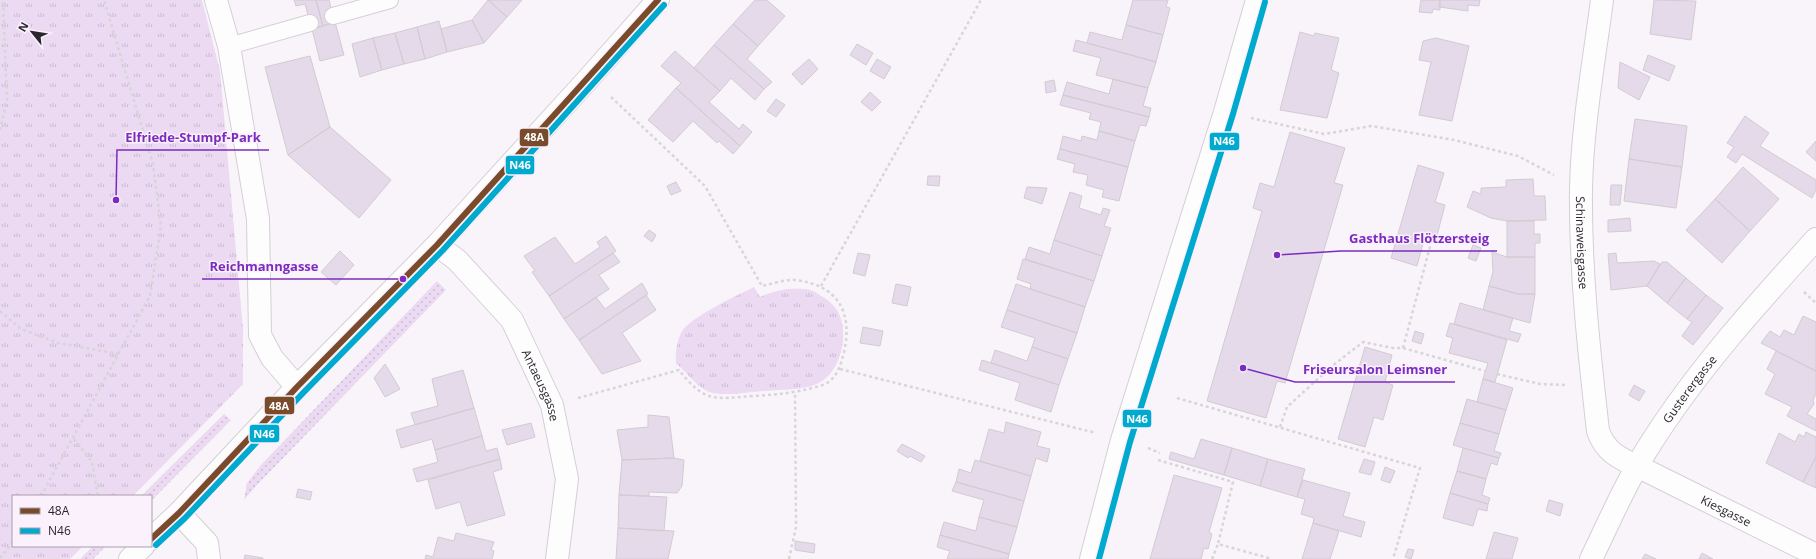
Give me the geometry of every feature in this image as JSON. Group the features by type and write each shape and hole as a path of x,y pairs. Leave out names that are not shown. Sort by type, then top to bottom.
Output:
{"street":[{"path":"216,0 229,46 258,219 260,335 272,358 297,387"},
{"path":"152,538 179,513 297,387 437,245 658,0"},
{"path":"1091,559 1122,440 1226,112 1257,0"},
{"name":"Schinaweisgasse","path":"1602,0 1586,124 1581,189 1585,299 1592,383 1598,431 1601,441 1610,452 1620,459 1637,466"},
{"name":"Gusterergasse","path":"1591,559 1637,466 1651,442 1706,365 1741,322 1816,239"},
{"name":"Antaeusgasse","path":"437,245 458,260 512,320 552,405 567,479 557,559"},
{"name":"Kiesgasse","path":"1637,466 1816,555"},
{"path":"179,513 207,543 209,559"},
{"path":"130,559 142,547"}],"lane":[{"path":"334,16 390,0"},
{"path":"229,46 310,23"}],"path":[{"path":"0,130 7,100 3,0"},
{"path":"42,495 74,439 150,296 161,226 153,164 104,0"},
{"path":"821,286 981,0"},
{"path":"552,405 678,370 691,386 703,394 717,399 795,393 827,384 840,369 847,339 847,320 841,304 821,286 794,280 762,286 705,186 590,77"},
{"path":"1277,125 1324,134 1371,126 1454,140 1518,156 1581,189"},
{"path":"1403,348 1431,242"},
{"path":"0,311 21,328 58,343 120,354"},
{"path":"1280,427 1287,407 1331,367 1364,342 1393,348 1403,348 1486,371"},
{"path":"840,369 1099,434"},
{"path":"1497,374 1540,384 1564,385 1592,383"},
{"path":"789,559 796,527 795,393"},
{"path":"1177,398 1420,468 1393,559"},
{"path":"74,439 92,462 98,495"},
{"path":"1141,446 1160,453"},
{"path":"1158,460 1233,482 1218,544 1212,559"},
{"path":"0,558 12,543"},
{"path":"1218,544 1272,559"}],"green space":[{"path":"0,0 202,0 220,71 243,329 243,384 134,495 12,495 12,547 82,547 70,559 0,559"},
{"path":"437,281 446,290 244,500 247,483 261,465"},
{"path":"754,287 760,297 776,291 787,289 808,290 815,292 832,304 837,310 843,329 842,350 833,369 827,377 819,383 799,389 718,394 705,390 676,363 677,344 685,327 714,307"},
{"path":"224,414 231,420 152,500 152,495 142,495"},
{"path":"92,547 105,547 93,559 80,559"}],"building":[{"path":"294,0 316,0 323,26 312,29 305,4 296,6"},
{"path":"316,0 329,0 335,22 323,26"},
{"path":"488,0 507,17 484,43 472,20"},
{"path":"488,0 522,0 507,17"},
{"path":"755,0 767,0 785,16 758,46 733,24"},
{"path":"1133,0 1168,0 1166,7 1170,8 1163,35 1126,25"},
{"path":"1421,0 1440,0 1440,10 1433,9 1432,13 1419,12"},
{"path":"1440,0 1480,0 1479,6 1468,5 1468,11 1439,7"},
{"path":"1654,0 1696,1 1691,40 1650,34"},
{"path":"472,20 484,43 447,52 441,29"},
{"path":"439,21 447,52 425,59 417,27"},
{"path":"335,22 344,55 320,61 312,29"},
{"path":"733,24 758,46 747,59 772,82 764,89 714,45"},
{"path":"1126,25 1163,35 1156,62 1087,43 1090,32 1122,40"},
{"path":"417,27 425,59 404,64 395,33"},
{"path":"1300,32 1314,36 1315,33 1339,38 1331,70 1339,73 1327,118 1280,110"},
{"path":"395,33 404,64 382,70 373,38"},
{"path":"373,38 382,70 360,77 352,44"},
{"path":"1436,38 1469,46 1452,121 1419,115 1431,62 1419,60 1423,41"},
{"path":"1076,40 1156,62 1148,88 1096,75 1101,58 1073,51"},
{"path":"857,44 873,53 866,65 850,55"},
{"path":"714,45 764,89 755,100 731,78 720,91 694,68"},
{"path":"675,51 720,91 709,102 739,129 743,124 752,132 740,146 676,88 681,83 661,66"},
{"path":"1648,55 1675,66 1669,81 1643,70"},
{"path":"310,56 330,127 288,155 265,67"},
{"path":"809,59 818,69 802,85 792,74"},
{"path":"877,59 891,67 884,79 870,71"},
{"path":"1620,62 1650,77 1639,100 1618,88"},
{"path":"1113,79 1148,88 1143,106 1151,108 1149,117 1063,95 1067,82 1109,94"},
{"path":"1054,80 1056,91 1046,93 1045,82"},
{"path":"676,88 740,146 733,154 719,141 717,143 693,121 673,142 648,120"},
{"path":"870,92 881,102 872,111 861,102"},
{"path":"1063,95 1149,117 1146,126 1140,125 1135,141 1099,131 1101,122 1089,119 1091,113 1060,105"},
{"path":"776,99 785,105 776,117 767,111"},
{"path":"1745,116 1769,133 1760,146 1816,180 1816,190 1812,198 1742,154 1736,163 1727,157 1734,147 1727,143"},
{"path":"1635,119 1687,126 1682,167 1629,159"},
{"path":"330,127 391,180 359,218 288,155"},
{"path":"1099,131 1135,141 1128,167 1060,149 1063,136 1081,141 1082,136 1097,140"},
{"path":"1290,132 1345,148 1334,183 1343,185 1285,383 1277,381 1266,418 1207,401 1262,211 1253,208 1260,183 1274,187"},
{"path":"1816,141 1816,161 1806,152"},
{"path":"1060,149 1128,167 1119,201 1102,197 1104,190 1086,185 1088,175 1073,172 1075,164 1057,159"},
{"path":"1629,159 1682,167 1676,208 1624,201"},
{"path":"1418,165 1444,173 1435,202 1445,205 1436,239 1425,236 1417,266 1391,258"},
{"path":"1743,167 1779,199 1750,231 1715,199"},
{"path":"928,176 940,176 939,186 927,185"},
{"path":"1533,179 1534,196 1545,196 1546,220 1507,221 1491,218 1467,207 1473,191 1481,194 1481,188 1506,187 1506,180"},
{"path":"676,182 681,191 671,195 667,186"},
{"path":"1611,185 1622,185 1620,205 1610,205"},
{"path":"1027,187 1047,188 1042,204 1024,198"},
{"path":"1070,192 1082,196 1079,208 1101,215 1103,208 1110,210 1104,226 1111,228 1102,256 1054,240"},
{"path":"1715,199 1750,231 1722,263 1686,230"},
{"path":"1630,218 1631,231 1608,232 1608,220"},
{"path":"1507,221 1534,221 1534,234 1540,234 1540,243 1535,243 1535,257 1507,257"},
{"path":"649,230 656,235 652,242 644,236"},
{"path":"606,236 616,251 549,296 532,272 535,271 524,256 555,237 575,264 600,247 597,242"},
{"path":"1054,240 1102,256 1094,281 1025,259 1029,247 1050,254"},
{"path":"1473,245 1481,248 1476,261 1468,258"},
{"path":"340,251 354,265 336,285 321,272"},
{"path":"1492,252 1507,257 1535,257 1535,294 1518,294 1489,286 1493,272"},
{"path":"613,253 620,262 599,275 609,289 564,319 549,296"},
{"path":"858,253 870,255 865,276 853,273"},
{"path":"1616,253 1617,263 1654,261 1660,264 1647,286 1611,290 1608,254"},
{"path":"1023,259 1094,281 1085,307 1030,289 1031,284 1017,279"},
{"path":"1662,262 1667,262 1686,278 1667,303 1647,286"},
{"path":"1686,278 1706,295 1687,319 1667,303"},
{"path":"642,283 648,294 579,340 564,319 596,297 605,309"},
{"path":"896,284 911,287 907,306 892,303"},
{"path":"1016,284 1085,307 1077,333 1007,310"},
{"path":"1489,286 1518,294 1535,294 1530,323 1483,310"},
{"path":"646,295 656,310 622,333 641,361 602,374 579,340"},
{"path":"1706,295 1723,308 1693,345 1682,336 1692,322 1687,319"},
{"path":"1460,303 1513,318 1509,331 1521,334 1518,342 1454,324"},
{"path":"1007,310 1077,333 1068,359 1032,347 1035,338 1001,327"},
{"path":"1803,316 1816,322 1816,371 1761,343 1770,331 1780,337 1784,330 1794,335"},
{"path":"1450,323 1507,340 1495,382 1483,379 1488,363 1449,353 1453,338 1446,336"},
{"path":"863,327 883,331 880,346 860,343"},
{"path":"1415,331 1424,334 1421,344 1412,341"},
{"path":"1032,347 1068,359 1059,385 991,363 995,350 1027,361"},
{"path":"1365,347 1392,355 1385,382 1393,385 1383,420 1374,417 1365,447 1338,439"},
{"path":"1776,351 1816,371 1816,394 1813,400 1814,404 1807,414 1816,419 1816,431 1787,416 1792,407 1765,394 1775,374 1767,369"},
{"path":"982,360 1059,385 1051,412 1015,400 1020,383 979,370"},
{"path":"385,364 400,389 385,397 374,378"},
{"path":"463,370 474,408 415,425 411,413 438,406 432,379"},
{"path":"1483,379 1513,388 1506,410 1477,402"},
{"path":"1634,385 1645,391 1639,401 1629,395"},
{"path":"1467,399 1506,410 1499,434 1460,423"},
{"path":"474,408 482,436 435,450 432,439 401,448 396,430"},
{"path":"648,415 669,417 674,458 622,460 617,430 648,427"},
{"path":"1006,422 1041,432 1037,446 1050,449 1047,462 1036,458 1031,476 980,461 989,429 1004,433"},
{"path":"531,423 535,437 507,445 502,430"},
{"path":"1460,423 1499,434 1494,451 1501,453 1499,458 1453,445"},
{"path":"1806,432 1816,437 1816,457 1803,482 1766,463 1779,433 1795,442 1799,434 1804,437"},
{"path":"482,436 486,451 497,448 500,459 417,482 413,469 438,462 435,450"},
{"path":"1201,439 1232,448 1224,475 1169,459 1171,452 1194,459"},
{"path":"902,444 925,456 921,462 910,456 908,458 897,451"},
{"path":"1232,448 1268,459 1260,486 1224,475"},
{"path":"1463,448 1499,458 1497,465 1491,463 1486,479 1457,471"},
{"path":"1816,457 1816,488 1803,482"},
{"path":"674,458 684,460 682,486 677,493 649,492 649,496 619,495 622,460"},
{"path":"500,459 502,469 493,472 505,515 467,526 460,502 436,509 428,480"},
{"path":"1268,459 1305,469 1297,497 1260,486"},
{"path":"1364,459 1375,462 1371,475 1359,472"},
{"path":"975,460 1031,476 1024,501 956,482 959,469 971,473"},
{"path":"1385,467 1395,471 1390,483 1381,480"},
{"path":"1457,471 1486,479 1482,495 1490,498 1488,504 1450,493"},
{"path":"1174,475 1222,488 1209,532 1212,534 1208,549 1204,548 1201,559 1150,559"},
{"path":"1303,480 1350,493 1343,516 1365,522 1361,537 1313,523 1314,518 1301,514 1305,499 1297,497"},
{"path":"956,482 1024,501 1017,527 979,517 984,500 952,491"},
{"path":"298,489 312,492 310,500 296,497"},
{"path":"1450,493 1488,504 1487,511 1478,509 1473,526 1443,518"},
{"path":"619,495 667,497 664,531 618,528"},
{"path":"1549,500 1563,504 1560,516 1546,511"},
{"path":"979,517 1017,527 1009,554 940,535 944,522 976,531"},
{"path":"1313,523 1339,531 1330,559 1302,559"},
{"path":"618,528 674,531 668,559 616,559"},
{"path":"1494,532 1518,538 1512,559 1486,559"},
{"path":"456,533 494,542 491,550 494,551 492,559 425,559 426,555 433,557 438,537 454,541"},
{"path":"940,535 1009,554 1008,559 947,559 950,551 937,547"},
{"path":"795,541 815,544 814,553 795,550"},
{"path":"1408,549 1414,550 1411,559 1405,557"},
{"path":"1702,553 1713,559 1699,559"},
{"path":"1645,554 1656,559 1642,559"},
{"path":"245,555 263,558 263,559 244,559"}],"transit line":[{"name":"48A","path":"152,538 179,513 297,387 437,245 658,0"},
{"name":"N46","path":"1099,559 1130,442 1233,114 1265,2"},
{"name":"N46","path":"156,545 185,518 303,393 443,250 664,5"}],"place":[{"name":"Elfriede-Stumpf-Park","path":"116,200"},
{"name":"Gasthaus Flötzersteig","path":"1277,255"},
{"name":"Reichmanngasse","path":"403,279"},
{"name":"Friseursalon Leimsner","path":"1243,368"}]}
